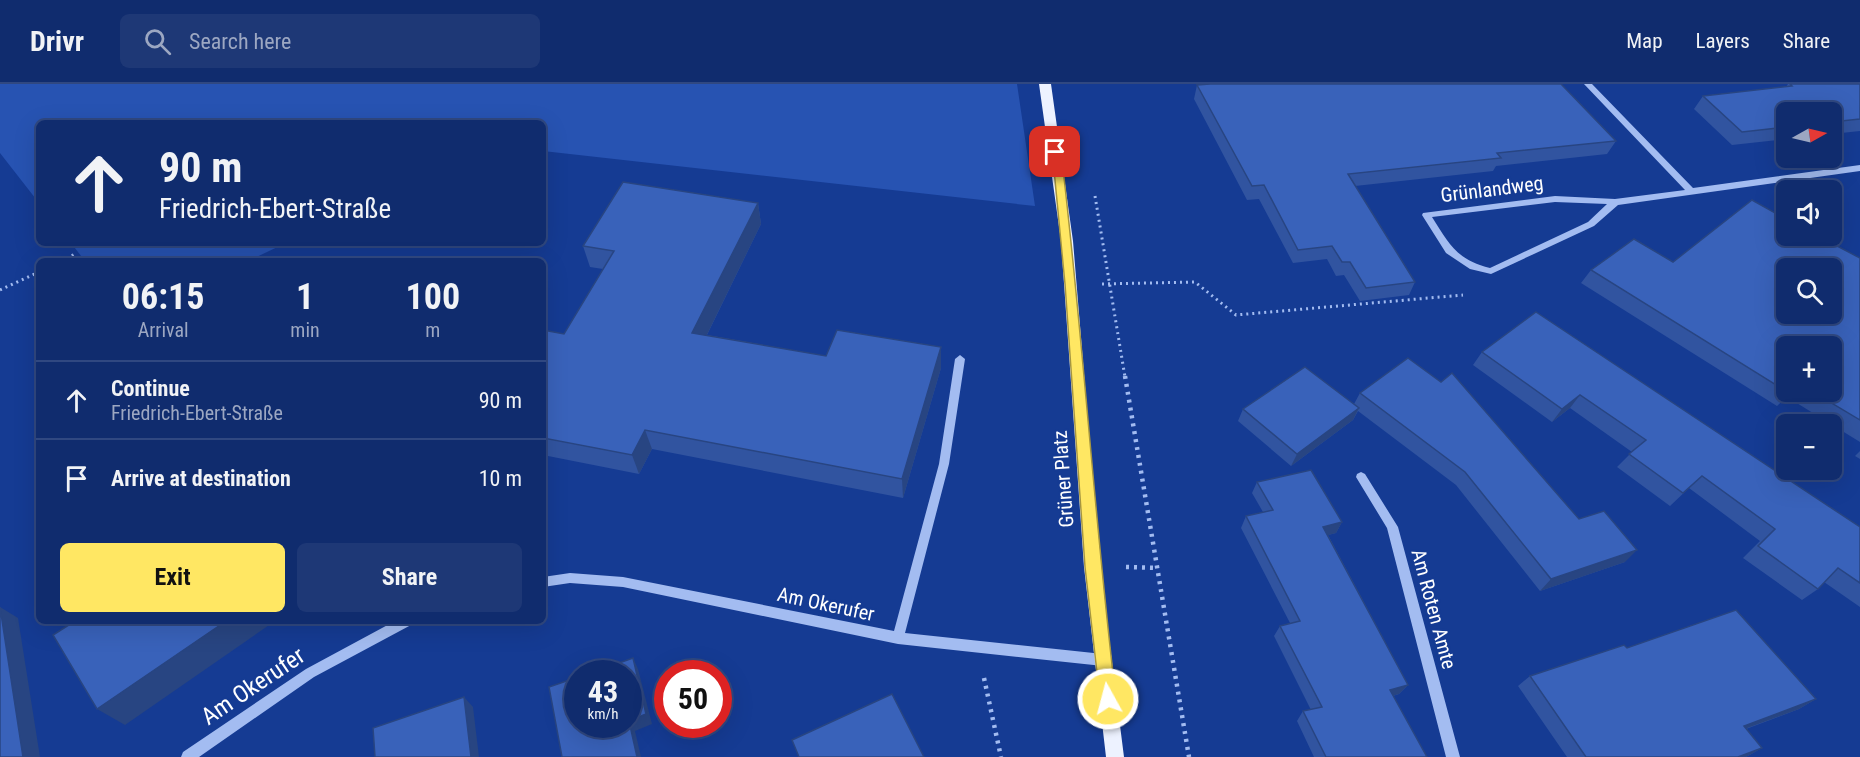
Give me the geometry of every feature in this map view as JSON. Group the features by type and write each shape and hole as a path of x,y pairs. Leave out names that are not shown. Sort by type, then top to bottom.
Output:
{"main road":[{"name":"Grüner Platz","path":"1045,84 1062,197 1071,284 1092,567 1115,757"}],"street":[{"path":"1588,84 1692,192"},
{"name":"Grünlandweg","path":"1473,267 1449,252 1426,215 1555,199 1615,202 1860,168"},
{"path":"1473,267 1491,271 1591,224 1615,202"},
{"path":"898,638 944,464 960,359"},
{"name":"Am Roten Amte","path":"1361,477 1392,527 1453,757"},
{"name":"Am Okerufer","path":"546,582 570,578 623,582 898,638 1103,660"},
{"name":"Am Okerufer","path":"188,757 310,674 402,624"}],"path":[{"path":"1094,190 1189,757"},
{"path":"67,258 75,254"},
{"path":"1071,284 1195,282 1236,315 1465,295 1473,267"},
{"path":"0,290 36,273"},
{"path":"977,648 1001,757"}],"shaded area":[{"path":"0,84 1017,84 1035,206 546,151 546,120 36,120 36,199 0,153"},
{"path":"73,246 280,246 254,258 83,258"}],"building":[{"path":"1561,84 1616,141 1497,153 1501,158 1348,174 1415,282 1366,288 1350,262 1342,262 1332,246 1298,250 1264,185 1252,186 1197,85"},
{"path":"1790,84 1860,84 1860,119 1842,121 1842,102 1776,102 1776,128 1742,132 1703,96 1792,86"},
{"path":"623,182 758,203 692,333 826,356 837,330 941,347 902,479 645,430 632,455 546,439 546,331 564,334 614,251 583,246"},
{"path":"1752,200 1776,213 1776,246 1837,246 1860,258 1860,420 1830,402 1842,402 1842,336 1776,336 1776,385 1591,270 1634,239 1673,262"},
{"path":"1536,312 1776,471 1776,480 1789,480 1860,527 1860,583 1838,568 1818,589 1758,546 1775,529 1702,476 1683,493 1629,454 1646,440 1580,395 1562,409 1482,352"},
{"path":"1408,358 1441,382 1452,373 1579,519 1604,511 1637,550 1551,579 1465,472 1360,393"},
{"path":"1305,367 1359,408 1297,454 1243,409"},
{"path":"1311,470 1342,522 1323,527 1408,685 1390,690 1427,757 1326,757 1303,711 1322,707 1280,626 1300,621 1246,516 1273,510 1257,482"},
{"path":"0,607 23,757 0,757"},
{"path":"1736,610 1816,699 1744,726 1762,748 1738,757 1586,757 1530,676 1624,645 1627,648"},
{"path":"70,624 222,624 97,709 53,635"},
{"path":"564,682 564,738 633,738 637,757 562,757 549,687"},
{"path":"892,694 924,757 799,757 792,740"},
{"path":"464,697 471,757 375,757 373,728"},
{"path":"642,697 646,714 642,716"}],"route":[{"path":"1055,152 1071,284 1092,567 1108,699"}]}
